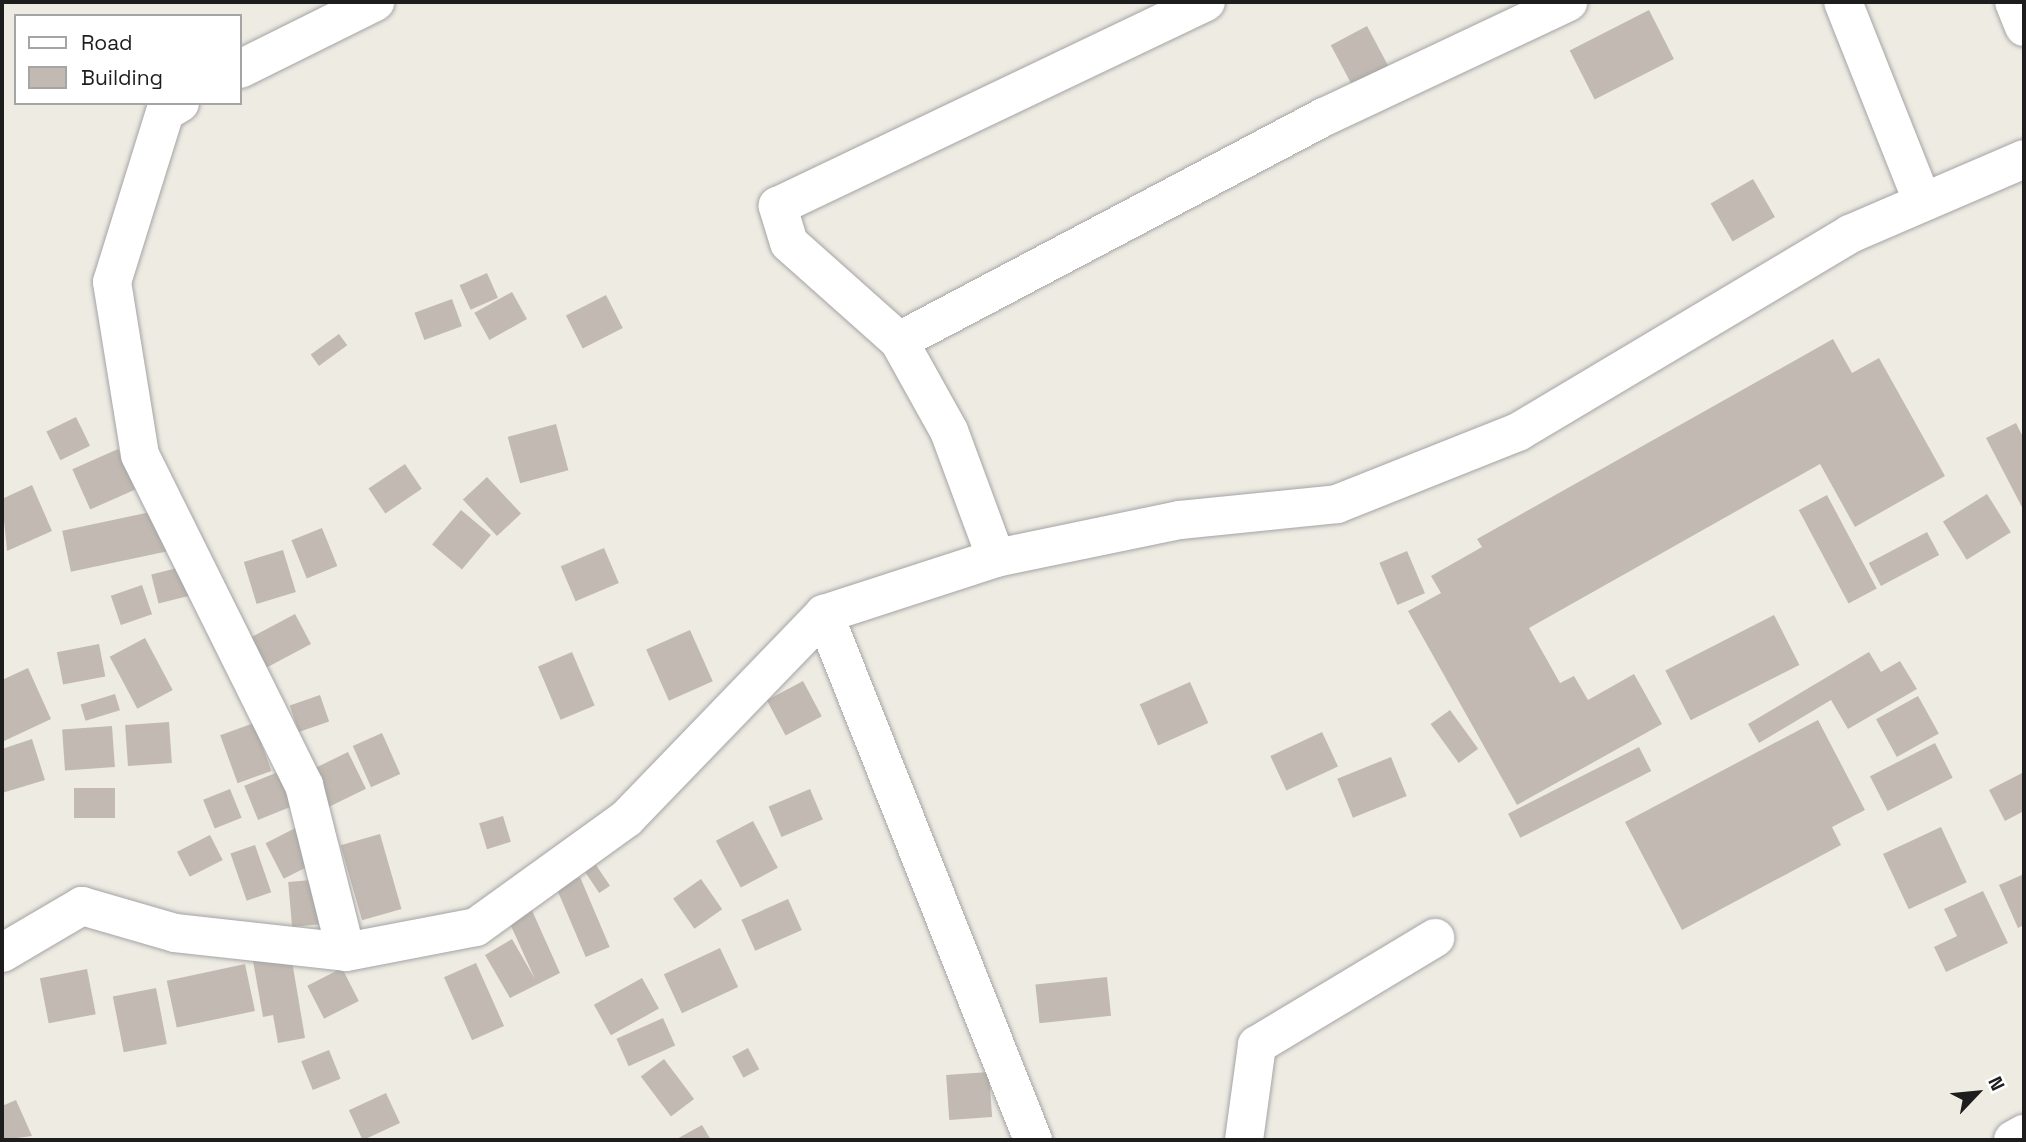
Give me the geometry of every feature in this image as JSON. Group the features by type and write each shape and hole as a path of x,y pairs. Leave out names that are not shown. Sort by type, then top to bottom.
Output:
{"street":[{"path":"242,68 375,2"},
{"path":"996,558 949,431 899,341 789,243 778,206 1206,2"},
{"path":"899,341 1324,117 1568,2"},
{"path":"1843,2 1922,201"},
{"path":"2014,2 2024,27"},
{"path":"177,105 165,112 112,282 140,455 304,785 346,951"},
{"path":"2,953 82,906 175,933 346,951 477,927 627,818 824,614 996,558 1180,520 1337,504 1518,432 1850,234 2024,159"},
{"path":"824,614 1033,1140"},
{"path":"1244,1140 1257,1045 1435,938"},
{"path":"2013,1140 2024,1135"}],"building":[{"path":"1649,10 1674,59 1595,99 1570,50"},
{"path":"1367,26 1395,78 1358,97 1331,45"},
{"path":"1753,179 1775,217 1733,242 1711,204"},
{"path":"487,273 498,298 471,310 460,285"},
{"path":"512,292 527,319 489,340 474,313"},
{"path":"606,295 623,328 583,348 566,315"},
{"path":"452,299 462,326 424,340 414,313"},
{"path":"339,334 347,345 319,366 311,355"},
{"path":"1833,339 1852,373 1879,358 1945,476 1855,527 1820,464 1529,628 1560,683 1574,676 1588,700 1634,674 1662,724 1517,805 1408,611 1441,593 1431,576 1482,547 1477,539"},
{"path":"76,417 90,446 60,460 46,431"},
{"path":"2016,423 2024,439 2024,511 1986,438"},
{"path":"556,424 568,470 520,483 508,437"},
{"path":"118,449 136,489 90,510 72,469"},
{"path":"405,464 422,489 385,513 369,489"},
{"path":"487,477 521,514 497,536 463,500"},
{"path":"32,485 52,531 7,551 2,499"},
{"path":"1987,494 2011,532 1967,560 1943,522"},
{"path":"1827,495 1877,589 1849,604 1799,510"},
{"path":"160,510 169,551 71,572 62,531"},
{"path":"461,510 491,535 462,570 432,544"},
{"path":"322,528 337,566 307,578 291,540"},
{"path":"1927,532 1939,555 1881,586 1869,563"},
{"path":"604,548 619,583 576,601 561,566"},
{"path":"283,550 296,592 257,604 244,562"},
{"path":"1407,551 1425,593 1397,605 1379,563"},
{"path":"193,564 200,593 159,604 151,574"},
{"path":"142,585 152,614 121,625 111,596"},
{"path":"295,614 311,644 267,667 251,637"},
{"path":"1774,615 1799,665 1691,720 1665,670"},
{"path":"690,630 713,681 669,701 646,650"},
{"path":"145,638 173,690 137,709 110,657"},
{"path":"99,644 105,676 63,685 57,652"},
{"path":"572,652 595,705 561,720 538,666"},
{"path":"1869,652 1881,672 1900,661 1917,689 1848,729 1831,700 1759,743 1748,724"},
{"path":"28,668 51,719 2,742 2,680"},
{"path":"803,681 822,716 786,736 767,700"},
{"path":"1190,682 1208,723 1158,745 1140,704"},
{"path":"115,694 120,710 86,721 81,705"},
{"path":"320,695 329,721 299,732 290,705"},
{"path":"1918,696 1939,734 1897,757 1876,719"},
{"path":"1450,710 1478,749 1459,763 1431,724"},
{"path":"1818,720 1865,810 1832,827 1841,845 1682,930 1625,822"},
{"path":"169,722 172,763 128,766 125,725"},
{"path":"254,723 271,771 238,783 220,735"},
{"path":"112,726 115,767 65,770 62,729"},
{"path":"1322,732 1338,766 1286,791 1270,756"},
{"path":"382,733 400,774 371,787 353,746"},
{"path":"32,739 45,780 2,793 2,749"},
{"path":"1935,743 1953,778 1888,811 1870,776"},
{"path":"1639,747 1651,771 1520,838 1508,814"},
{"path":"348,752 366,789 329,807 311,770"},
{"path":"1391,757 1407,796 1353,818 1337,779"},
{"path":"298,764 312,798 258,820 244,786"},
{"path":"2024,772 2024,811 2005,821 1989,790"},
{"path":"74,788 115,788 115,818 74,818"},
{"path":"230,789 242,818 215,829 203,800"},
{"path":"810,789 823,819 781,837 769,807"},
{"path":"503,816 511,842 487,849 479,823"},
{"path":"311,820 329,856 284,879 266,843"},
{"path":"753,821 778,868 741,888 716,841"},
{"path":"1941,827 1967,882 1909,909 1883,854"},
{"path":"380,834 401,909 362,920 341,845"},
{"path":"210,835 223,860 190,877 177,852"},
{"path":"255,845 271,892 247,901 230,853"},
{"path":"596,865 610,886 599,893 585,872"},
{"path":"2024,874 2024,925 2018,928 1999,885"},
{"path":"580,877 610,947 586,957 556,887"},
{"path":"334,878 338,923 292,927 288,882"},
{"path":"701,879 722,909 694,929 673,899"},
{"path":"1983,891 2008,943 1946,972 1934,947 1957,936 1944,909"},
{"path":"788,899 802,930 755,951 741,920"},
{"path":"530,906 560,973 510,998 485,955 512,939 535,979 507,917"},
{"path":"720,948 738,987 682,1013 664,974"},
{"path":"291,955 305,1038 278,1043 273,1015 263,1017 253,961"},
{"path":"476,963 504,1026 472,1040 444,977"},
{"path":"245,964 255,1011 177,1028 167,981"},
{"path":"342,968 359,1001 324,1019 307,986"},
{"path":"87,969 96,1014 49,1023 40,978"},
{"path":"1107,977 1111,1016 1039,1023 1035,985"},
{"path":"642,978 659,1009 611,1035 594,1005"},
{"path":"156,988 167,1044 124,1052 113,996"},
{"path":"663,1018 675,1045 629,1066 616,1039"},
{"path":"748,1048 759,1069 743,1078 732,1056"},
{"path":"329,1050 341,1079 313,1090 301,1061"},
{"path":"664,1059 694,1099 671,1116 641,1076"},
{"path":"989,1072 992,1117 949,1120 946,1075"},
{"path":"386,1093 400,1123 363,1140 349,1110"},
{"path":"16,1100 32,1136 2,1140 2,1106"},
{"path":"702,1125 711,1140 675,1140"}]}
